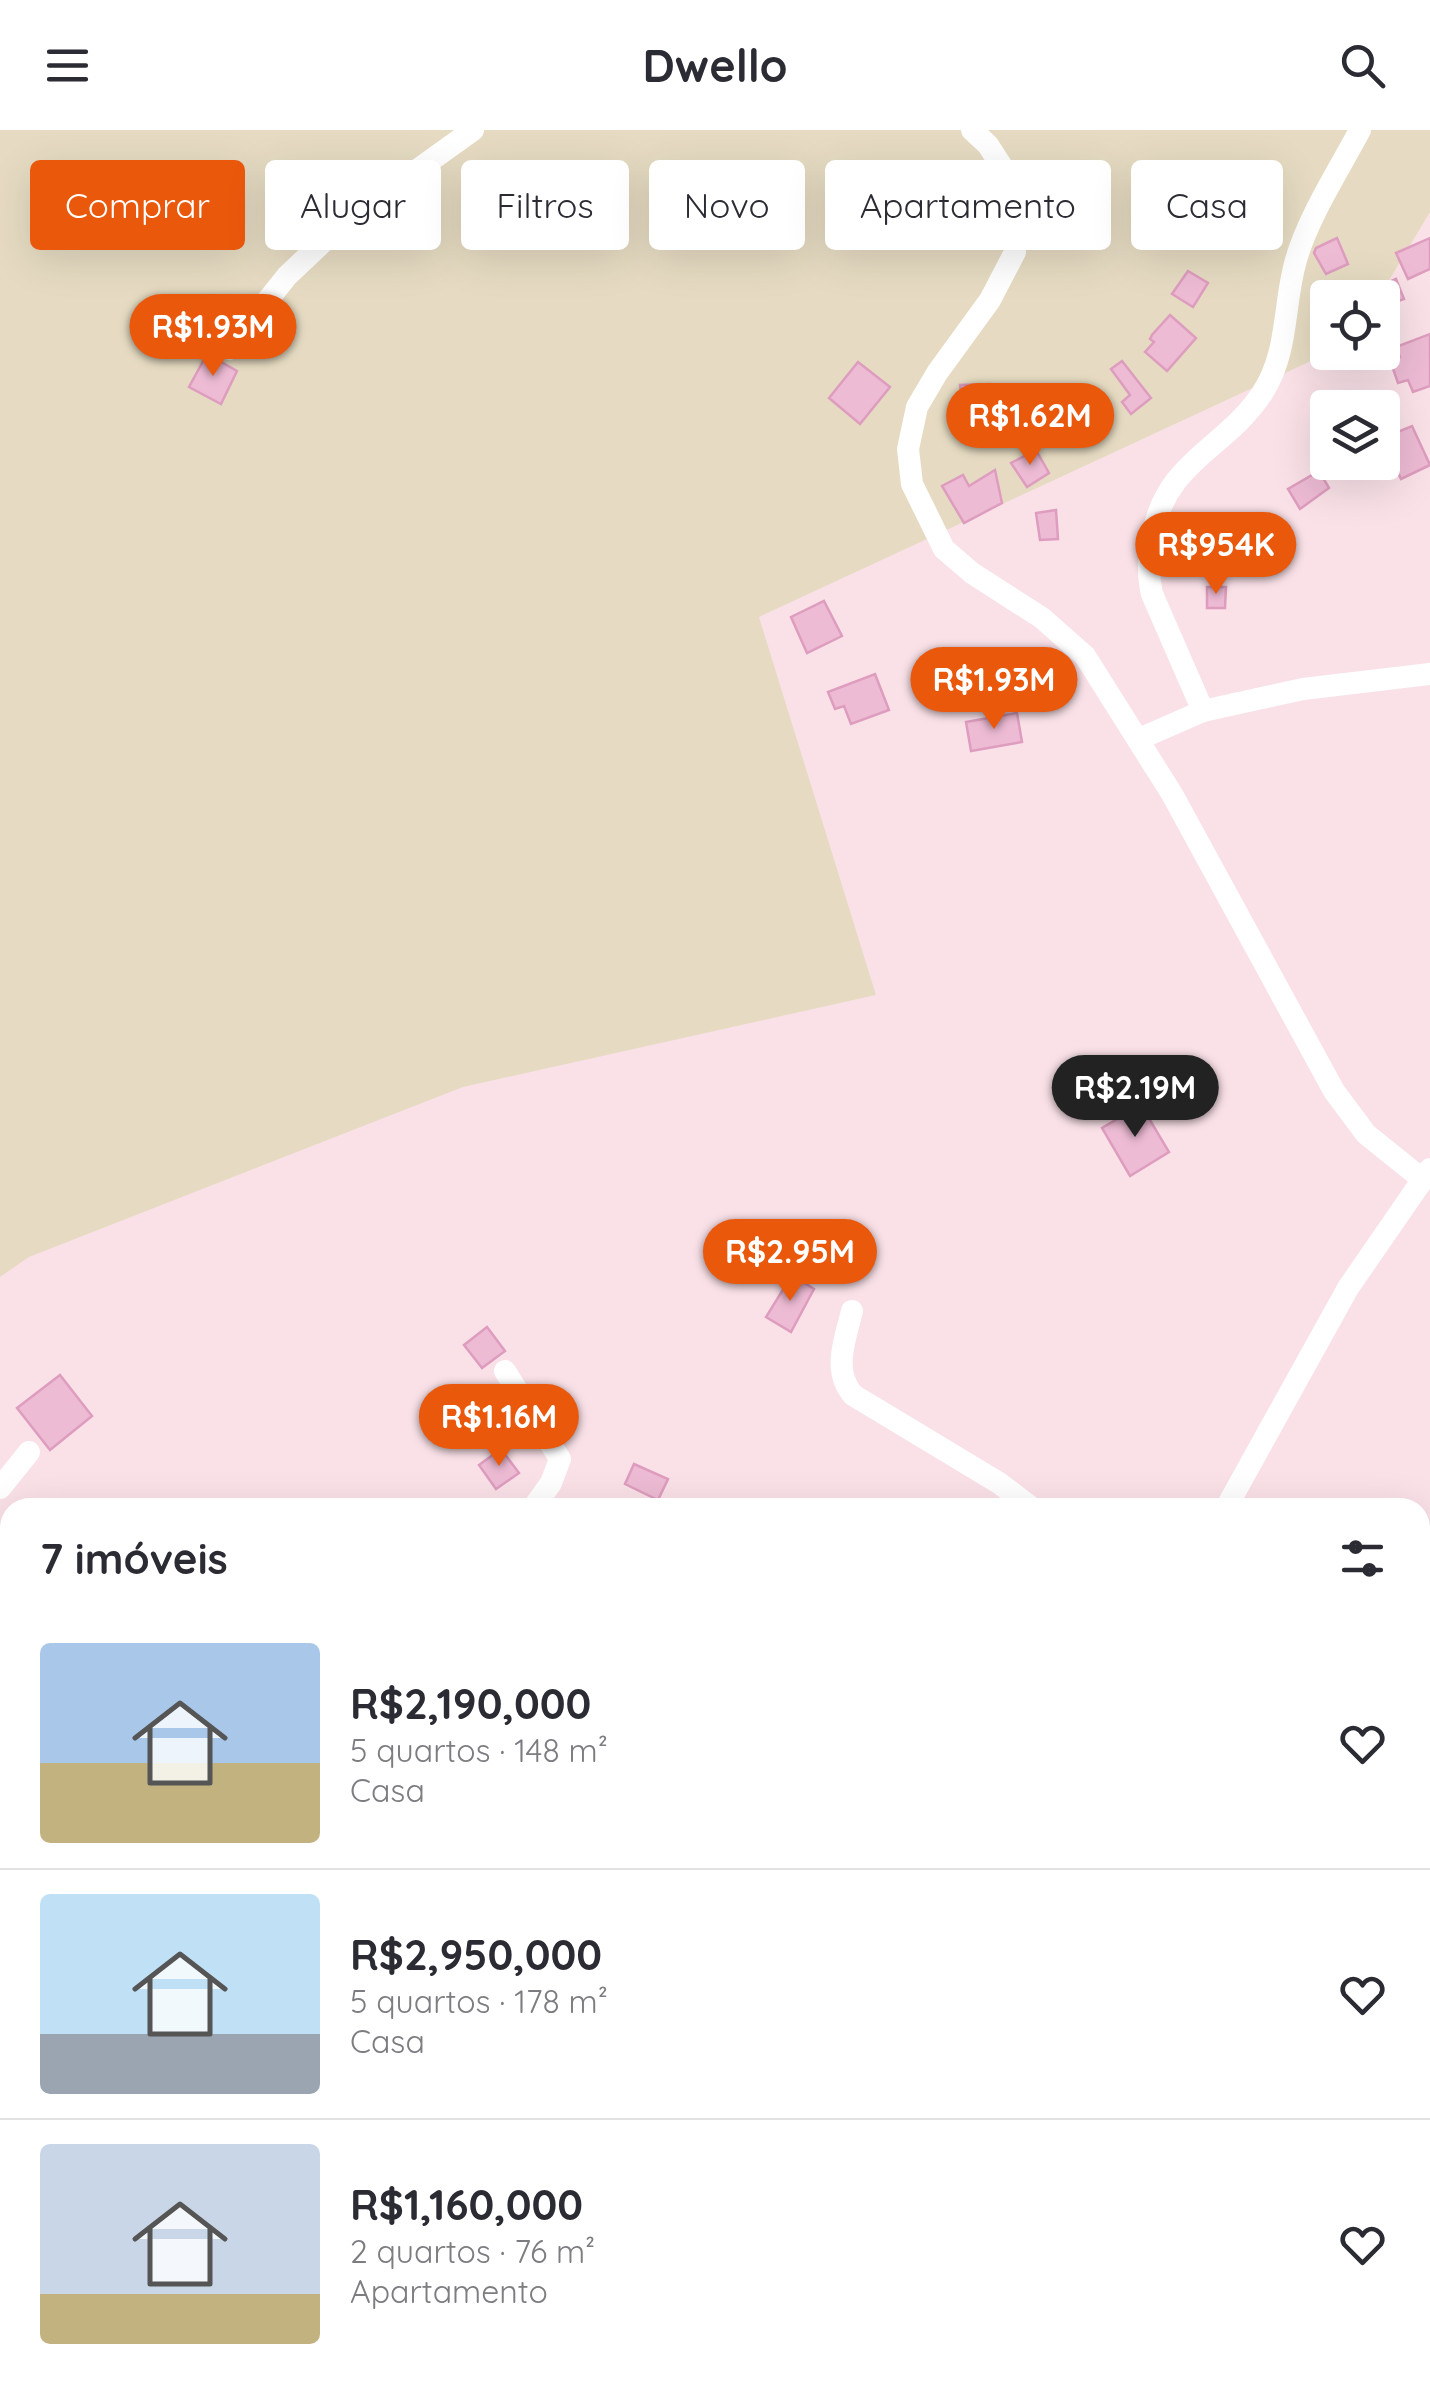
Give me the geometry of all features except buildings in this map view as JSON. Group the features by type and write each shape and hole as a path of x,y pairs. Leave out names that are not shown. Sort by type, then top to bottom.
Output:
{"street":[{"path":"229,349 288,276 342,224 473,130"},
{"path":"972,130 988,145 1006,173 1014,198 1015,252 990,300 937,372 917,407 908,449 912,484 944,549 1086,656 1139,739 1334,1091 1366,1134 1426,1174 1348,1288 1232,1498"},
{"path":"1202,711 1152,594 1149,556 1156,522 1164,497 1177,476 1239,420 1271,376 1281,353 1300,250 1360,130"},
{"path":"1139,739 1202,711 1284,692 1430,674"},
{"path":"852,1311 841,1361 843,1379 854,1396 1000,1482 1020,1498"},
{"path":"505,1371 560,1459 541,1498"},
{"path":"0,1488 29,1452"}],"shaded area":[{"path":"0,130 1430,130 1430,212 1389,280 1310,280 1310,361 759,617 876,995 463,1087 29,1257 0,1277"}]}
